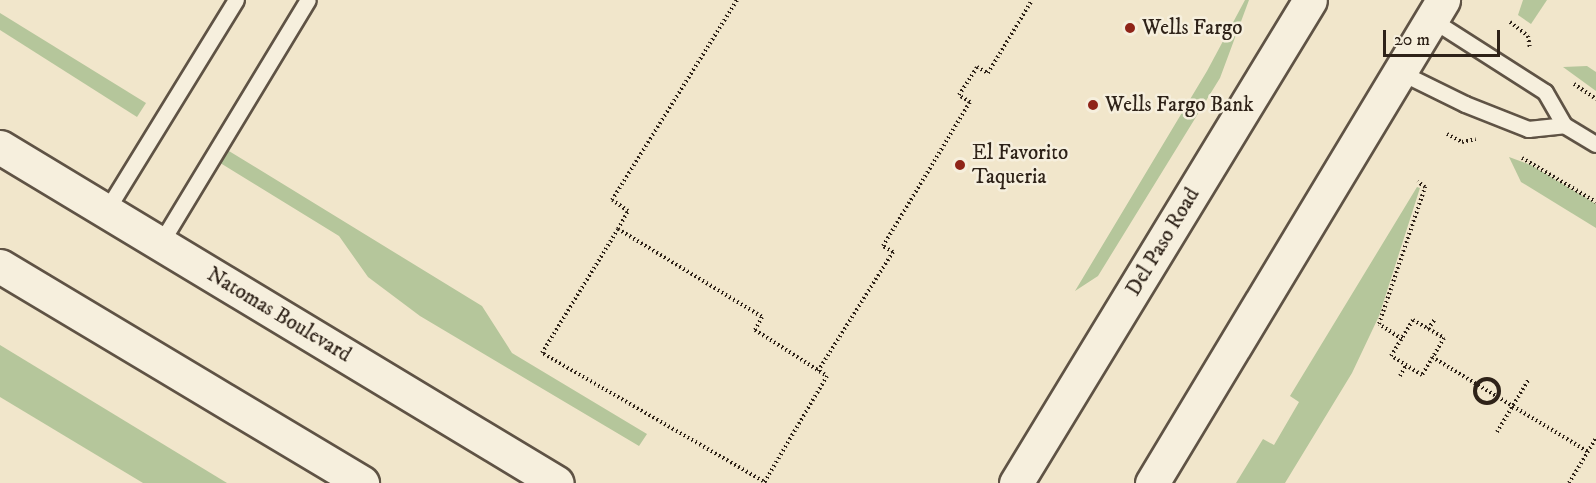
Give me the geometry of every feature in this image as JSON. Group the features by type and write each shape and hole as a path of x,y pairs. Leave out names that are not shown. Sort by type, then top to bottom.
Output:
{"main road":[{"name":"Del Paso Road","path":"1016,483 1310,0"},
{"path":"1152,483 1437,10"},
{"name":"Natomas Boulevard","path":"0,147 558,483"},
{"path":"0,266 362,483"}],"lane":[{"path":"106,211 236,0"},
{"path":"160,244 308,0"},
{"path":"1437,10 1545,92 1564,125 1596,144"},
{"path":"1400,72 1465,104 1528,129 1564,125"}],"path":[{"path":"618,229 762,317 755,330 826,376 763,482 542,353 628,211 612,200 736,0"},
{"path":"818,371 893,252 883,246 970,102 959,95 977,67 988,73 1032,0"},
{"path":"1447,134 1462,142 1475,139 1485,144"},
{"path":"1512,154 1596,202"},
{"path":"1402,339 1379,324 1425,187 1418,182"},
{"path":"1428,329 1435,319"},
{"path":"1413,320 1444,338 1422,375 1391,356 1402,339 1413,320"},
{"path":"1432,357 1588,452"},
{"path":"1400,376 1406,365"},
{"path":"1484,379 1496,382 1497,398 1492,402 1480,401 1475,394 1477,385 1484,379"},
{"path":"1497,432 1529,379"},
{"path":"1569,483 1596,438"}],"green space":[{"path":"1245,0 1249,0 1220,78 1098,276 1075,291 1207,71"},
{"path":"1523,0 1547,0 1531,24 1518,15"},
{"path":"0,13 146,103 137,117 0,30"},
{"path":"1587,66 1596,72 1596,91 1563,67"},
{"path":"224,148 482,306 512,353 647,434 639,446 420,316 368,277 339,236 217,161"},
{"path":"1509,157 1531,165 1596,204 1596,228 1521,182"},
{"path":"1417,187 1420,188 1379,316 1352,373 1285,483 1236,483 1263,439 1274,445 1299,402 1290,396"},
{"path":"0,345 227,483 143,483 0,397"}],"place":[{"name":"Wells Fargo","path":"1130,28"},
{"name":"Wells Fargo Bank","path":"1093,105"},
{"name":"El Favorito Taqueria","path":"960,165"}]}
